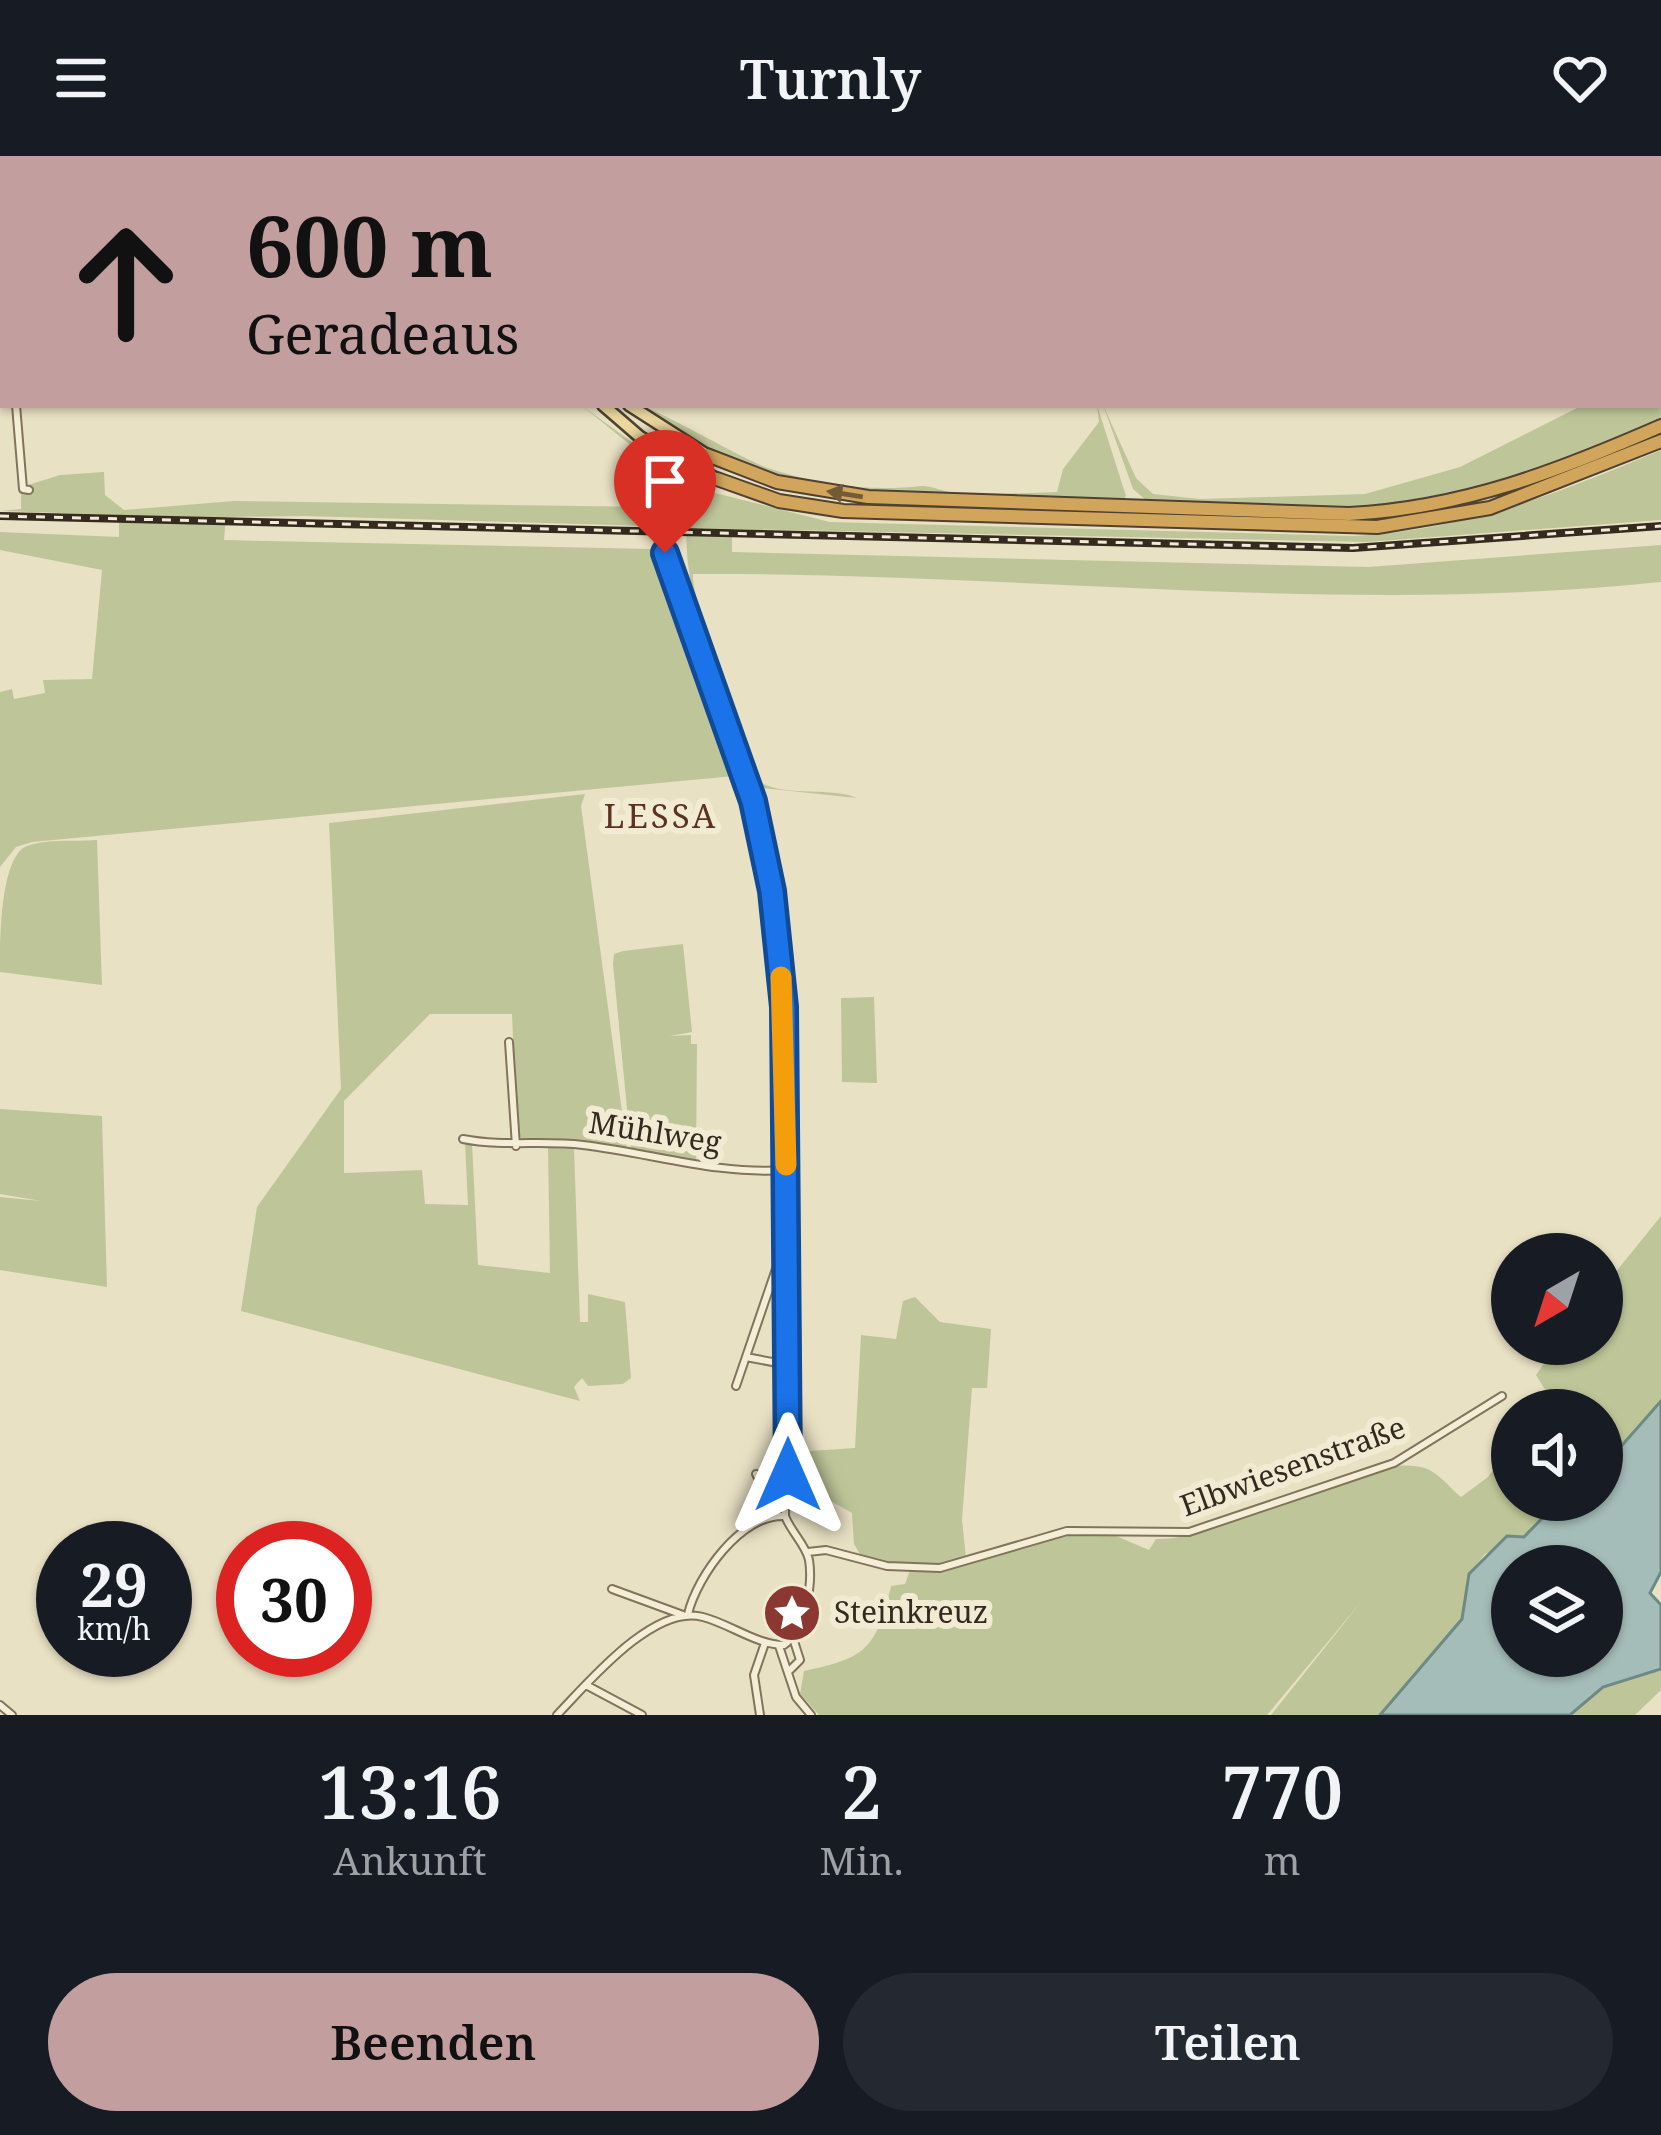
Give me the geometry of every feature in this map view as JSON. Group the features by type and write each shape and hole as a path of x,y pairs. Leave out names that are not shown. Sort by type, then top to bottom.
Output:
{"highway":[{"path":"707,454 777,482 868,497 1349,514 1414,510 1484,495 1661,426"},
{"path":"717,479 778,501 843,511 1377,527 1490,508 1661,441"}],"main road":[{"path":"607,408 662,451 717,479"},
{"path":"633,408 707,454"}],"street":[{"path":"16,408 23,489 29,490"},
{"path":"662,451 676,484"},
{"path":"707,454 686,465 676,484 668,523 669,575 695,632 758,817 772,891 784,1007 788,1365 782,1515"},
{"path":"668,523 693,487 717,479"},
{"path":"509,1042 516,1146"},
{"name":"Mühlweg","path":"463,1139 516,1146 578,1144 723,1168 786,1170"},
{"path":"736,1386 778,1263 788,1260"},
{"path":"746,1357 788,1365"},
{"name":"Elbwiesenstraße","path":"807,1552 826,1550 887,1566 940,1568 1066,1531 1189,1532 1394,1463 1491,1403"},
{"path":"756,1474 807,1552 808,1590 794,1638 800,1660 788,1670"},
{"path":"557,1715 632,1641 686,1615 724,1549 782,1515"},
{"path":"612,1589 766,1642 782,1646 794,1638"},
{"path":"760,1715 754,1675 766,1642"},
{"path":"782,1646 800,1704 811,1715"},
{"path":"586,1685 642,1715"},
{"path":"0,1705 12,1715"}],"green space":[{"path":"585,408 669,469 660,571 692,636 734,776 32,842 16,847 0,867 0,692 12,689 14,699 45,693 43,680 92,679 102,570 0,550 0,532 119,537 119,515 0,511 21,509 21,492 31,490 25,486 60,475 104,472 105,495 124,510 234,501 656,507 665,490 665,473","holes":["226,517 654,528 653,549 224,540"]},
{"path":"642,408 755,463 806,479 844,486 925,486 956,493 1057,492 1063,469 1099,422 1098,408 1126,496 1122,502 874,494 773,474 693,439"},
{"path":"1104,408 1136,478 1153,494 1200,499 1365,494 1460,467 1577,408 1661,408 1661,421 1499,486 1407,505 1296,509 1148,502 1133,489"},
{"path":"1661,450 1661,520 1367,542 732,529 732,552 1368,567 1661,545 1661,582 1419,595 693,574 718,680 757,780 779,789 857,798 752,787 715,680 691,585 686,542 690,509 703,490 830,522 1354,536 1473,517 1549,495"},
{"path":"585,794 581,806 627,1149 522,1139 517,1133 512,1014 430,1014 344,1101 344,1173 422,1170 425,1204 468,1205 465,1142 472,1143 478,1265 550,1273 548,1146 574,1147 580,1322 588,1322 588,1294 625,1302 631,1378 623,1384 588,1386 582,1378 574,1387 580,1401 241,1311 257,1207 341,1089 329,823"},
{"path":"97,840 102,985 0,972 3,904 15,857 23,848 39,843"},
{"path":"683,944 692,1032 670,1036 691,1035 691,1044 697,1044 696,1163 631,1150 613,964 614,954 623,951"},
{"path":"874,997 877,1083 842,1082 841,998"},
{"path":"0,1109 102,1116 107,1287 0,1270 0,1197 41,1201 0,1194"},
{"path":"1661,1216 1661,1401 1623,1444 1623,1389 1545,1389 1536,1375 1543,1365 1623,1365 1623,1263"},
{"path":"915,1297 940,1322 991,1329 987,1388 972,1388 962,1520 966,1558 937,1566 900,1565 861,1556 854,1544 852,1513 793,1480 794,1452 855,1448 861,1335 896,1339 903,1301"},
{"path":"1425,1468 1461,1497 1491,1473 1491,1521 1539,1521 1524,1537 1491,1545 1491,1551 1469,1574 1462,1619 1380,1715 1271,1715 1361,1602 1267,1715 819,1715 800,1694 804,1671 842,1661 865,1647 880,1624 891,1586 905,1584 910,1570 961,1566 1066,1533 1109,1533 1149,1550 1156,1539 1222,1526 1367,1471"},
{"path":"1661,1669 1661,1690 1635,1715 1570,1715 1603,1687"}],"water":[{"path":"1661,1401 1661,1572 1650,1593 1661,1605 1661,1669 1603,1687 1570,1715 1380,1715 1462,1619 1469,1574 1491,1552 1491,1677 1623,1677 1623,1545 1498,1545 1507,1536 1524,1537 1539,1521 1623,1521 1623,1444"}],"railway":[{"path":"0,516 1353,548 1661,526"}],"slow traffic":[{"path":"781,977 786,1165"}],"place":[{"name":"Steinkreuz","path":"792,1613"}],"district":[{"name":"LESSA","path":"661,816"}],"route":[{"path":"665,553 753,801 772,891 784,1007 788,1475"}]}
